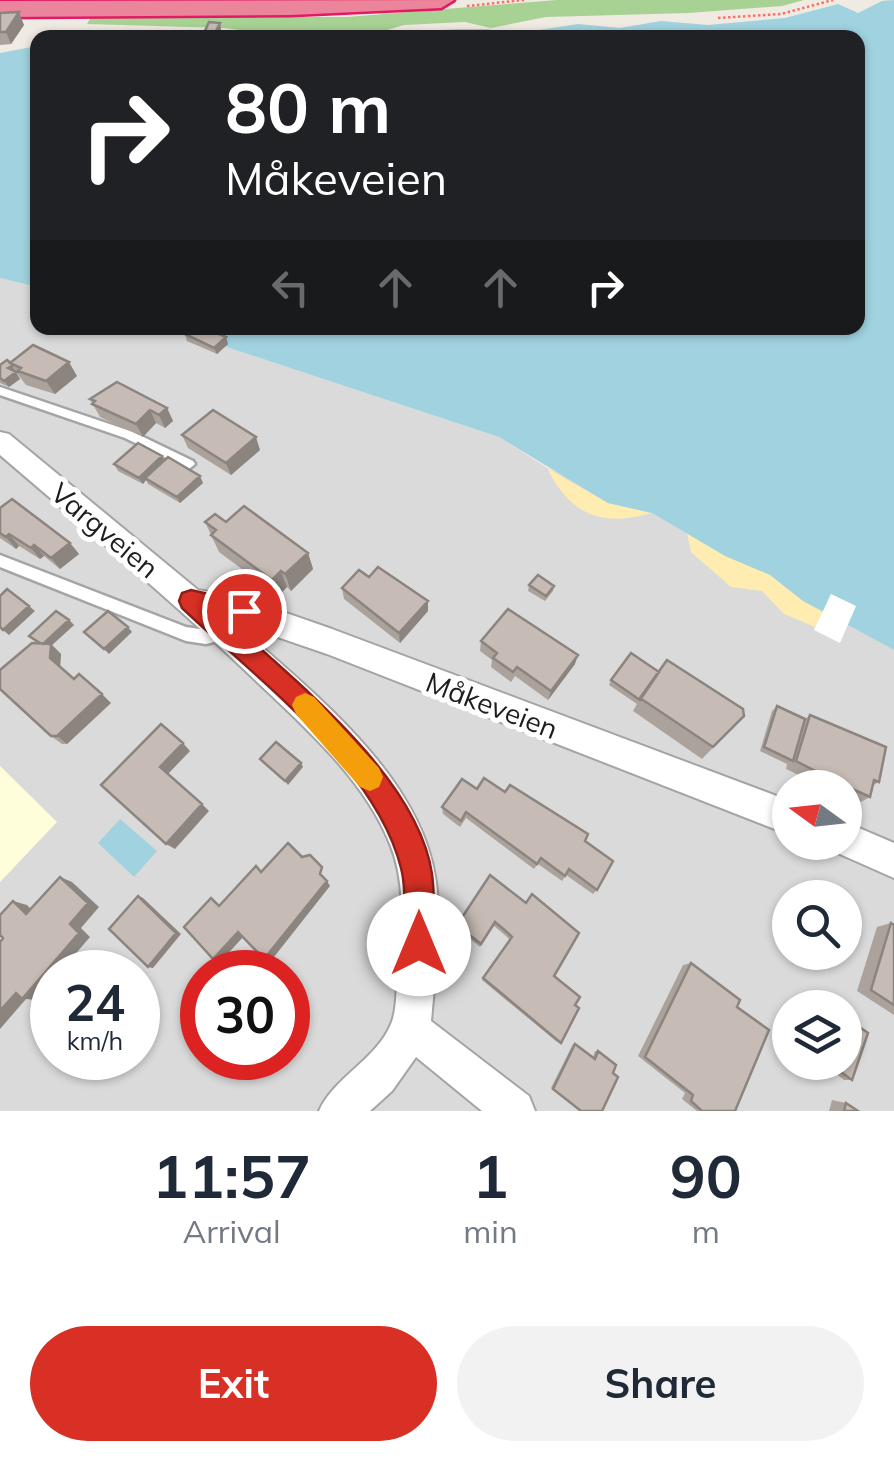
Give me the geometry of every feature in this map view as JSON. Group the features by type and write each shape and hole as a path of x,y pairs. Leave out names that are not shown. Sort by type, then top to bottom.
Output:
{"highway":[{"path":"0,9 316,6 441,0"}],"street":[{"name":"Vargveien","path":"0,441 226,632 348,750 383,795 405,836 417,872 421,918 411,1030 378,1077 340,1111"},
{"name":"Måkeveien","path":"191,601 244,611 332,642 772,811"},
{"path":"862,847 894,861"},
{"path":"411,1030 514,1111"}],"lane":[{"path":"0,391 130,434 189,464"},
{"path":"0,561 186,634 206,638 226,632"}],"path":[{"path":"718,18 781,14 832,0"}],"shaded area":[{"path":"0,278 30,285 30,335 190,335 499,437 547,468 652,513 725,556 770,575 803,601 894,650 894,1111 0,1111"},
{"path":"0,766 57,822 0,882"}],"green space":[{"path":"557,0 804,0 782,6 689,13 546,17 491,28 465,22 404,25 387,30 87,24 91,17 347,17"}],"sand":[{"path":"547,468 608,503 652,513 618,519 590,514 566,497"},
{"path":"687,533 775,577 828,614 815,627 784,614 762,591 731,587 691,552"}],"water":[{"path":"894,0 894,650 803,601 770,575 725,556 652,513 608,503 499,437 190,335 865,335 865,30 539,30 578,24 620,28 661,21 708,25 785,18 838,4 858,13 882,1"},
{"path":"30,47 30,285 0,278 0,53"},
{"path":"120,819 157,851 134,877 98,843"}],"pier":[{"path":"831,594 856,606 840,643 814,630"}],"building":[{"path":"19,12 6,32 0,32 0,13"},
{"path":"209,22 220,23 216,30 205,30"},
{"path":"187,335 226,337 214,348"},
{"path":"33,345 69,362 46,381 18,371 21,368 10,363"},
{"path":"7,360 12,366 8,368 16,372 4,381 0,378 0,365"},
{"path":"117,382 167,408 159,415 150,410 136,424 92,404 95,401 90,399"},
{"path":"213,410 256,437 226,463 182,435"},
{"path":"138,443 162,456 139,478 114,464"},
{"path":"168,457 200,476 177,497 145,478"},
{"path":"12,499 70,543 51,558 34,545 31,548 9,534 6,537 0,533 0,508"},
{"path":"244,506 308,553 285,574 281,571 272,580 211,535 216,530 205,522 215,514 226,522"},
{"path":"378,567 428,601 399,633 342,588 359,570 369,577"},
{"path":"538,575 554,586 546,596 529,585"},
{"path":"7,589 29,606 3,630 0,596"},
{"path":"508,609 578,655 551,691 517,667 513,672 493,658 497,653 481,641"},
{"path":"56,611 69,620 43,644 29,636"},
{"path":"108,611 128,627 104,649 84,632"},
{"path":"32,643 51,644 50,658 74,679 79,674 102,694 57,736 51,736 0,689 0,670"},
{"path":"631,653 659,672 640,700 611,680"},
{"path":"667,660 743,709 744,716 713,747 640,698"},
{"path":"777,706 805,719 793,761 764,747"},
{"path":"810,715 886,747 879,782 874,780 870,797 862,793 862,770 813,770 796,761"},
{"path":"161,724 183,743 160,767 202,804 166,844 101,785"},
{"path":"276,742 301,763 285,781 260,759"},
{"path":"484,778 505,792 510,785 588,834 585,841 613,861 597,890 569,869 565,876 541,858 537,864 466,812 461,821 442,807 462,779 477,789"},
{"path":"288,843 302,857 310,855 322,867 320,874 327,881 271,950 255,950 238,932 221,950 205,950 184,927 211,898 219,906 256,866 261,872"},
{"path":"490,875 526,903 532,894 579,933 554,976 580,997 575,1005 579,1008 561,1043 483,978 512,937 495,922 481,944 457,925"},
{"path":"60,877 88,903 70,924 79,933 64,950 30,950 30,990 22,999 16,993 0,1011 0,915 13,901 26,914"},
{"path":"138,896 176,933 160,952 131,950 109,929"},
{"path":"891,923 894,925 894,1005 871,990"},
{"path":"691,963 740,1000 737,1007 769,1030 735,1111 702,1111 691,1101 693,1095 645,1057"},
{"path":"862,1029 868,1033 862,1051"},
{"path":"575,1044 595,1059 598,1051 616,1065 613,1073 618,1077 602,1111 581,1111 553,1089"}],"slow traffic":[{"path":"305,705 370,777"}],"route":[{"path":"244,611 191,601 329,729 383,795 405,836 417,872 419,944"}]}
